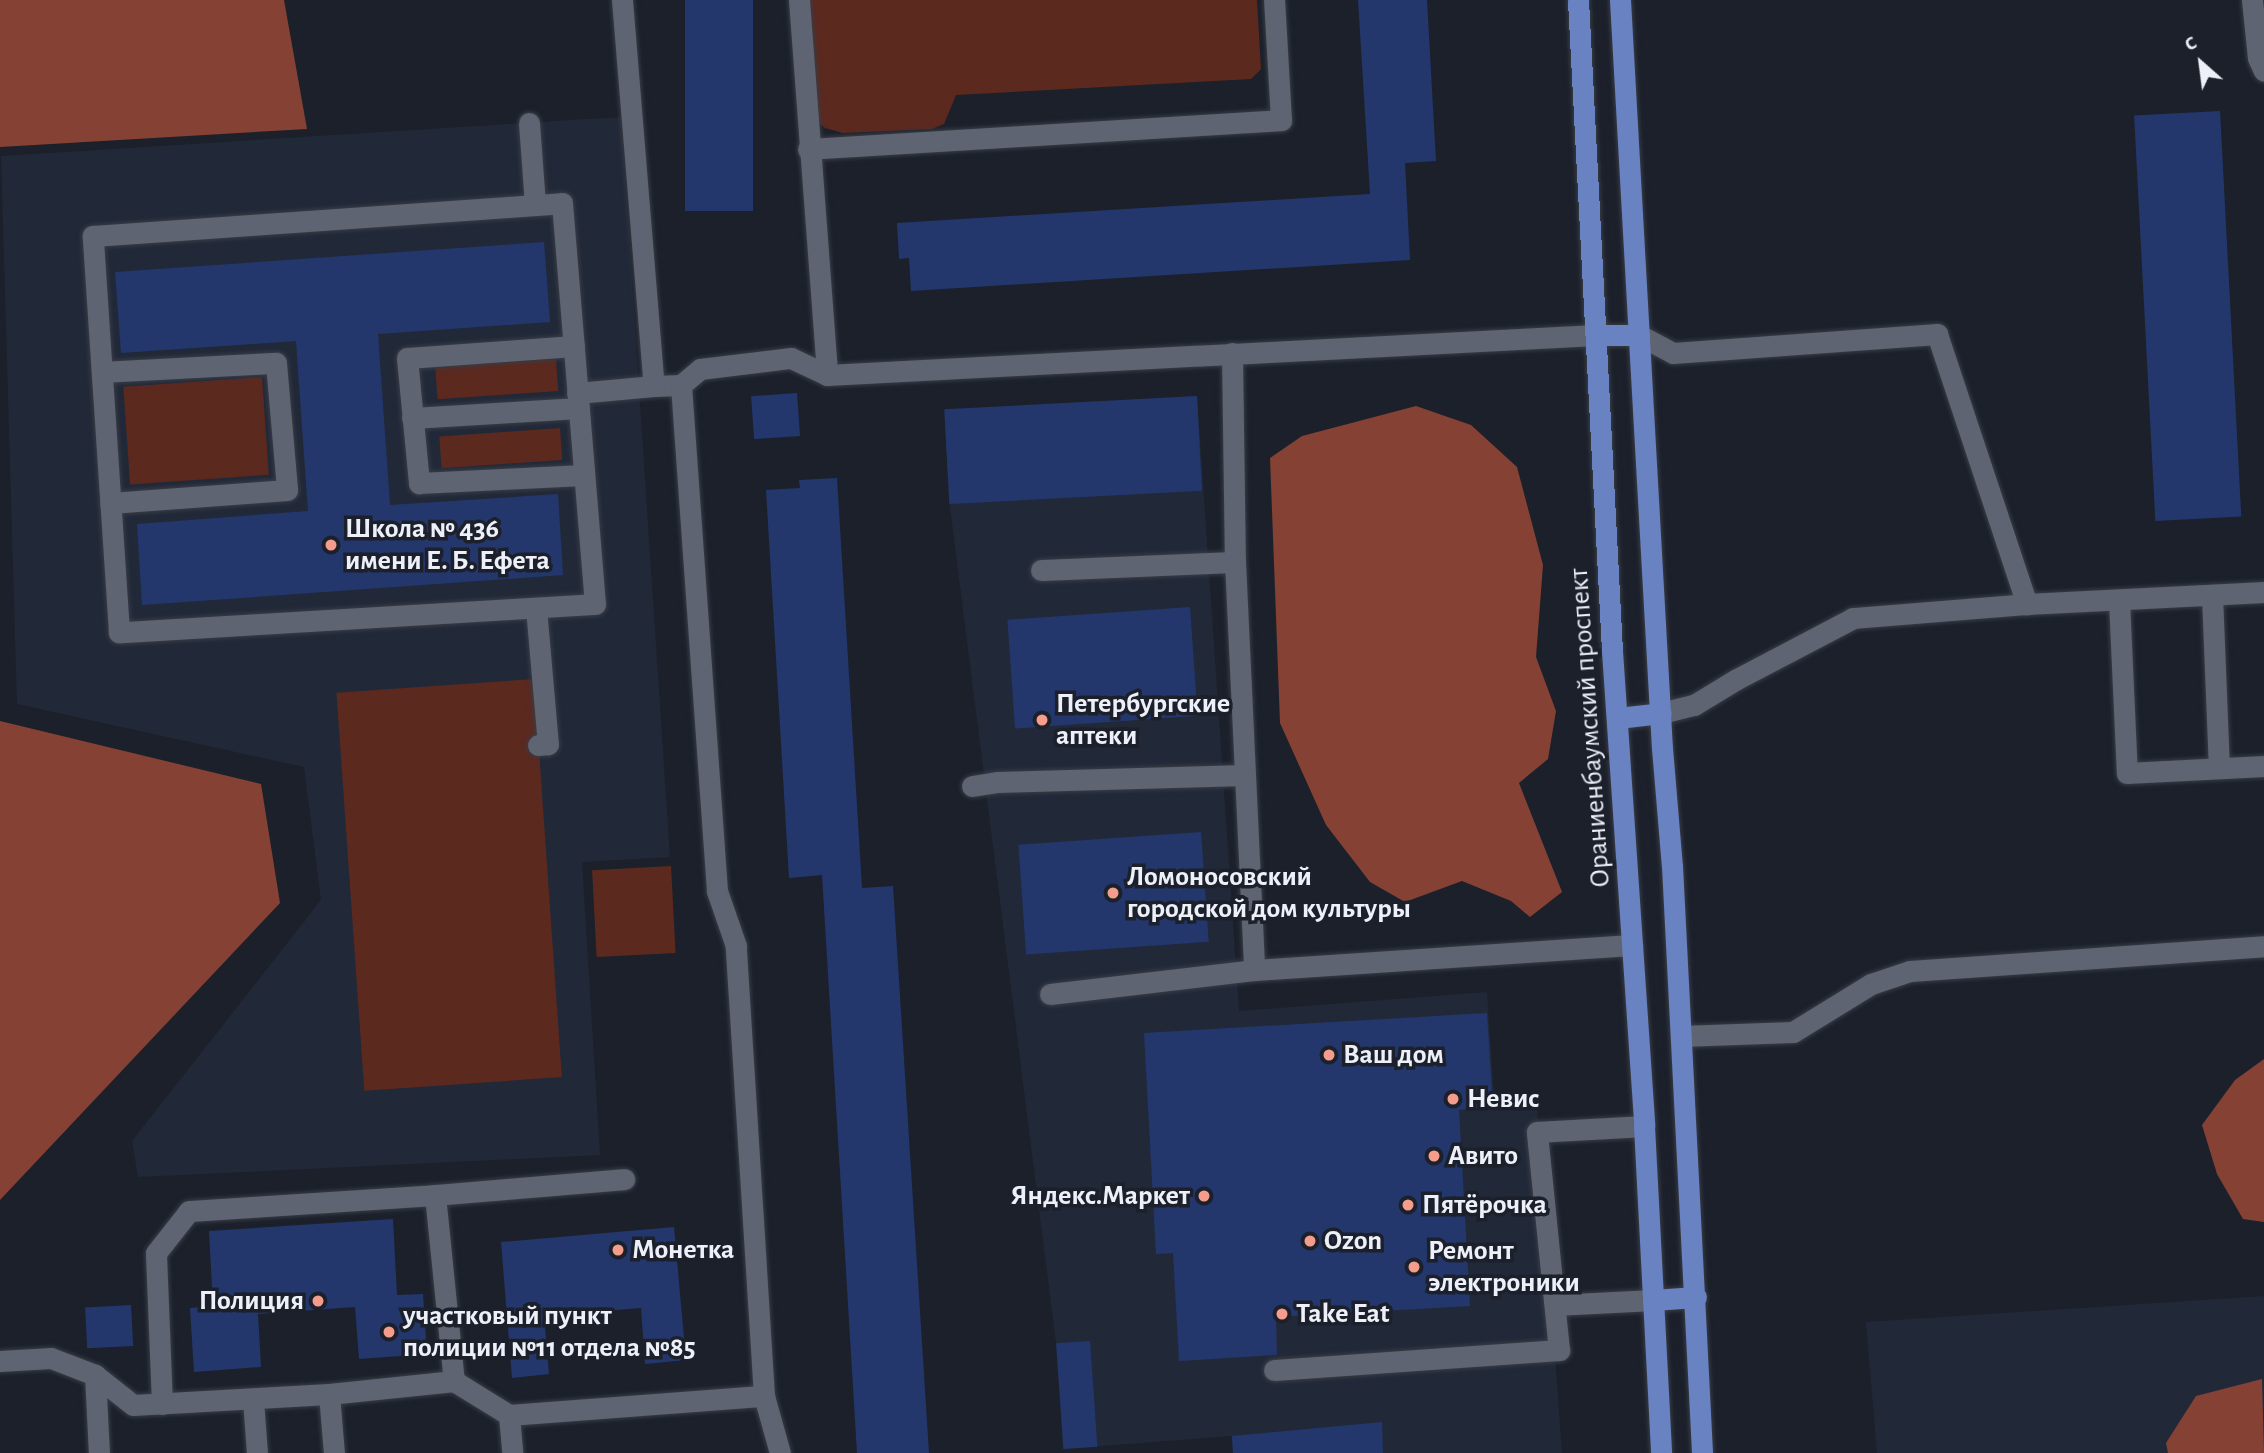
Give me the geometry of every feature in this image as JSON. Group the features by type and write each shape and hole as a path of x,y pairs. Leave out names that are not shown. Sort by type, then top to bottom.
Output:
{"main road":[{"name":"Ораниенбаумский проспект","path":"1578,0 1661,1453"},
{"path":"1620,0 1696,1297 1702,1453"},
{"path":"1596,335 1639,335"},
{"path":"1618,718 1661,713"},
{"path":"1653,1300 1696,1297"}],"lane":[{"path":"622,0 654,386"},
{"path":"799,0 808,149 827,375"},
{"path":"808,149 1281,120 1273,0"},
{"path":"2252,0 2258,58 2264,71"},
{"path":"529,123 535,205"},
{"path":"562,204 574,346 595,604 119,632 93,236 562,204"},
{"path":"1639,335 1674,353 1937,334 2027,604"},
{"path":"412,418 578,400 654,386 681,385 700,369 791,358 827,375 1596,335"},
{"path":"574,346 407,358 419,483 584,475"},
{"path":"1232,353 1235,562 1254,970"},
{"path":"102,372 276,363 287,490 110,503"},
{"path":"681,385 717,891 736,946 764,1396 780,1453"},
{"path":"1041,570 1235,562"},
{"path":"1661,713 1694,705 1737,679 1853,618 2027,604 2264,592"},
{"path":"2212,595 2220,768"},
{"path":"2119,600 2127,772 2264,766"},
{"path":"536,608 548,744 538,745"},
{"path":"972,786 997,782 1245,775"},
{"path":"1050,993 1254,970 1632,945"},
{"path":"1681,1037 1793,1032 1871,984 1910,971 2264,946"},
{"path":"1275,1370 1559,1350 1537,1132 1644,1126"},
{"path":"162,1404 156,1253 190,1211 624,1179"},
{"path":"435,1195 454,1381"},
{"path":"1555,1305 1653,1300"},
{"path":"0,1361 51,1358 95,1375 133,1405 253,1400 454,1381 509,1415 764,1396"},
{"path":"95,1375 99,1453"},
{"path":"329,1394 334,1453"},
{"path":"253,1400 257,1453"},
{"path":"509,1415 512,1453"}],"shaded area":[{"path":"0,0 284,0 307,129 0,147"},
{"path":"809,0 1257,0 1261,69 1251,79 956,95 944,124 932,129 843,133 825,128 817,121"},
{"name":"Школа № 436 имени Е. Б. Ефета","path":"621,117 670,857 582,862 600,1155 138,1177 132,1141 321,900 304,767 17,704 1,156"},
{"path":"556,359 558,391 438,399 435,367"},
{"path":"262,377 269,475 130,484 123,387"},
{"path":"1197,396 1239,1011 1487,992 1494,1096 1536,1093 1562,1453 1233,1453 1232,1436 1063,1449 1056,1343 950,507 944,411"},
{"path":"1416,406 1471,425 1517,467 1543,565 1536,657 1556,711 1548,759 1519,783 1562,892 1530,917 1511,901 1462,881 1405,902 1370,882 1326,825 1280,723 1270,458 1302,436"},
{"path":"560,428 562,460 442,468 439,436"},
{"path":"534,679 562,1077 364,1091 336,693"},
{"path":"0,721 261,784 280,903 0,1200"},
{"path":"671,866 676,953 597,957 592,870"},
{"path":"2264,1059 2264,1222 2243,1219 2217,1174 2202,1125 2235,1080"},
{"path":"2264,1296 2264,1453 1877,1453 1866,1322"},
{"path":"2262,1379 2264,1453 2168,1453 2166,1443 2196,1396"}],"building":[{"path":"685,0 753,0 753,211 685,211"},
{"path":"1358,0 1427,0 1436,161 1405,163 1410,260 911,291 909,258 899,259 897,223 1370,194"},
{"path":"2220,111 2241,516 2155,521 2134,116"},
{"path":"544,242 550,322 378,334 390,505 558,494 563,575 142,605 137,524 308,511 296,341 121,353 115,272"},
{"path":"797,393 800,436 754,439 751,396"},
{"path":"1197,396 1202,491 949,504 944,409"},
{"path":"837,478 862,888 893,886 929,1453 857,1453 822,875 789,878 766,490 800,488 799,480"},
{"path":"1190,607 1198,716 1015,728 1007,620"},
{"name":"Ломоносовский городской дом культуры","path":"1201,832 1209,942 1026,954 1018,845"},
{"path":"1487,1013 1493,1108 1459,1110 1470,1306 1276,1317 1277,1355 1179,1361 1173,1253 1156,1254 1144,1033"},
{"name":"Полиция","path":"393,1219 397,1295 423,1294 427,1354 359,1359 355,1307 258,1314 261,1367 194,1372 190,1308 213,1306 209,1231"},
{"path":"674,1227 686,1360 645,1364 641,1308 544,1316 549,1374 512,1378 501,1242"},
{"path":"131,1305 133,1346 87,1348 85,1307"},
{"path":"1090,1341 1097,1447 1063,1449 1056,1343"},
{"path":"1382,1422 1383,1453 1233,1453 1232,1436"}],"place":[{"name":"Школа № 436 имени Е. Б. Ефета","path":"331,545"},
{"name":"Петербургские аптеки","path":"1042,720"},
{"name":"Ломоносовский городской дом культуры","path":"1113,893"},
{"name":"Ваш дом","path":"1329,1055"},
{"name":"Невис","path":"1453,1099"},
{"name":"Авито","path":"1434,1156"},
{"name":"Яндекс.Маркет","path":"1204,1196"},
{"name":"Пятёрочка","path":"1408,1205"},
{"name":"Ozon","path":"1310,1241"},
{"name":"Монетка","path":"618,1250"},
{"name":"Ремонт электроники","path":"1414,1267"},
{"name":"Полиция","path":"318,1301"},
{"name":"Take Eat","path":"1282,1314"},
{"name":"участковый пункт полиции №11 отдела №85","path":"389,1332"}]}
